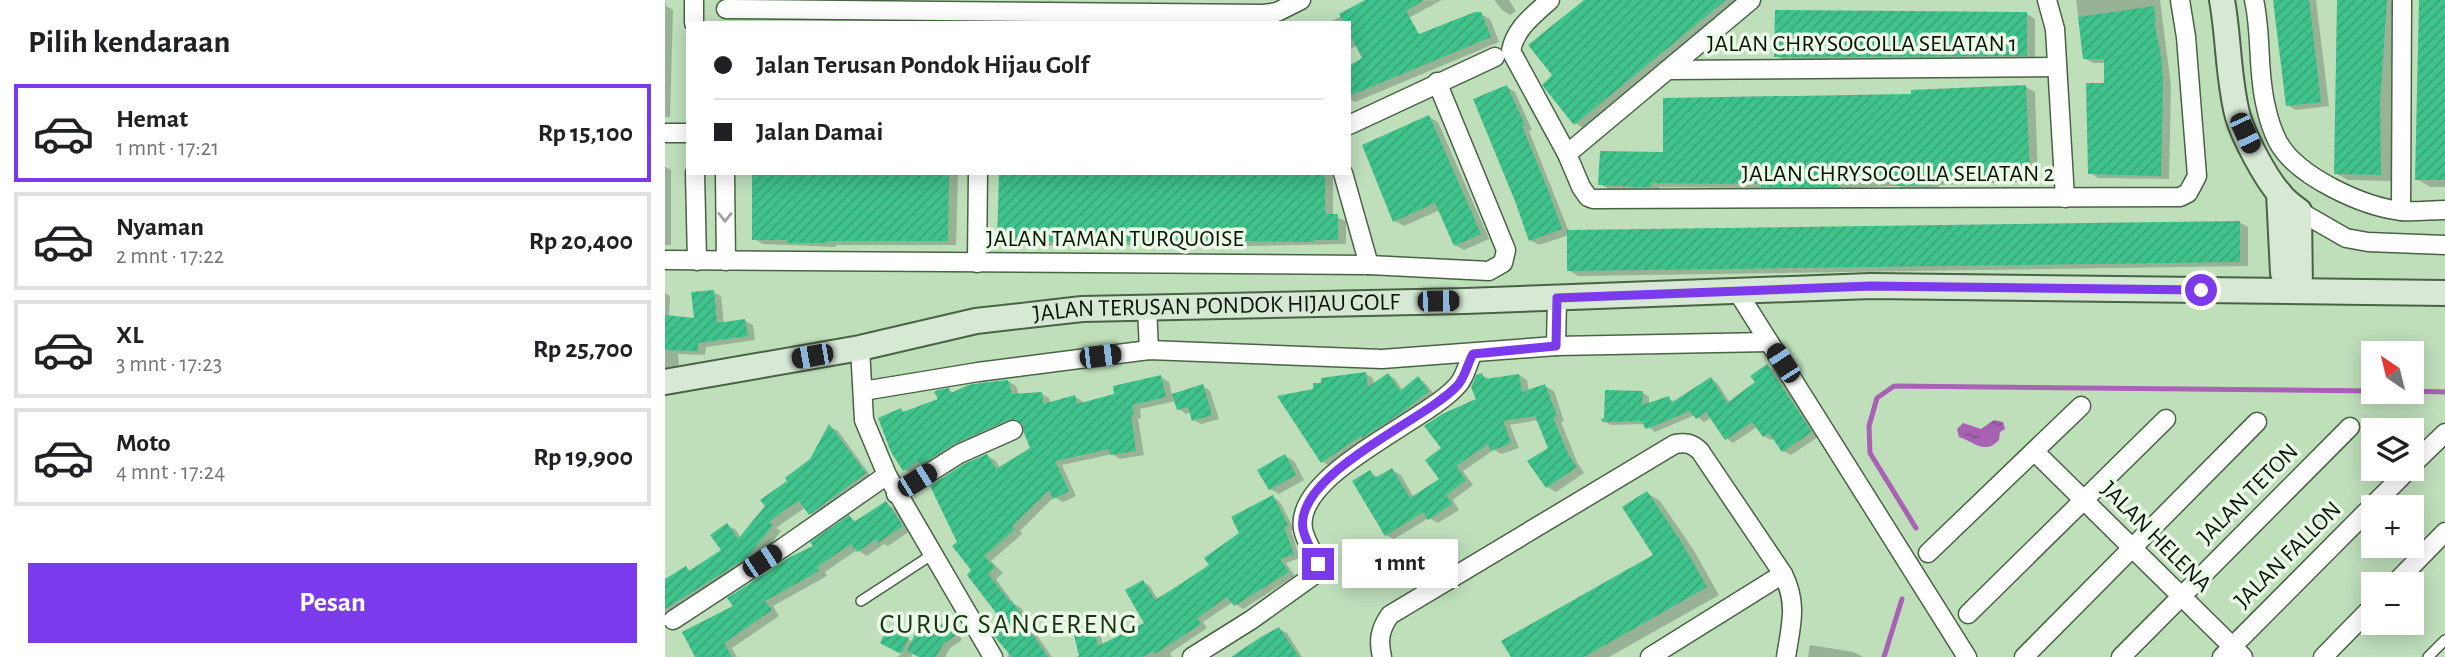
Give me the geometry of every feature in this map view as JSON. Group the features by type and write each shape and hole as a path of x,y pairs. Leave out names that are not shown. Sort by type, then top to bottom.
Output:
{"main road":[{"path":"2222,0 2233,92 2239,119 2251,146 2279,193 2299,211 2292,291"},
{"path":"2279,193 2292,291"},
{"name":"JALAN TERUSAN PONDOK HIJAU GOLF","path":"665,382 860,348 976,321 1082,309 1557,298 1871,286 2445,293"}],"street":[{"path":"694,0 694,21"},
{"path":"726,10 977,17 1135,6 1280,17 1301,0"},
{"path":"1551,0 1524,25 1513,40 1511,51 1566,154 1751,0"},
{"path":"2047,0 2055,29 2065,198"},
{"name":"JALAN CHRYSOCOLLA SELATAN 2","path":"1566,154 1581,187 1588,197 1593,199 2180,197 2188,193 2197,176 2186,37 2180,0"},
{"path":"2254,0 2259,21 2266,109 2278,142 2294,162 2324,183 2361,201 2401,211 2445,210"},
{"path":"2401,211 2402,0"},
{"path":"1351,124 1495,57"},
{"name":"JALAN CHRYSOCOLLA SELATAN 1","path":"1668,70 2057,67"},
{"name":"JALAN TAMAN TURQUOISE","path":"665,260 1369,265 1489,271 1503,263 1506,250 1437,82"},
{"path":"665,133 686,133"},
{"path":"695,175 697,261"},
{"path":"725,175 726,261"},
{"path":"977,263 978,175"},
{"path":"1344,175 1369,265"},
{"path":"2299,211 2346,238 2368,242 2445,245"},
{"path":"1737,291 1967,657"},
{"path":"1556,346 1557,298"},
{"path":"1147,307 1149,349"},
{"path":"863,391 1149,349 1382,359 1556,346 1769,342"},
{"path":"860,348 864,420 887,475 991,656"},
{"path":"1192,657 1251,620 1314,575 1318,564 1303,530 1304,516 1316,490 1335,470 1419,416 1456,388 1473,354"},
{"path":"1929,553 2081,406"},
{"path":"1968,614 2166,419"},
{"path":"2024,657 2257,422"},
{"name":"JALAN TETON","path":"2121,657 2350,427"},
{"path":"896,494 958,454 1013,430"},
{"name":"JALAN FALLON","path":"2424,454 2445,433"},
{"path":"1382,657 1379,640 1382,626 1390,615 1675,444 1683,443 1700,450 1791,590 1793,603 1786,657"},
{"name":"JALAN HELENA","path":"2034,451 2181,597 2232,654"},
{"path":"673,620 887,475"},
{"name":"JALAN FALLON","path":"2232,654 2398,481"},
{"path":"2406,572 2445,532"},
{"path":"1650,657 1783,574"},
{"path":"2323,657 2361,618"}],"lane":[{"path":"861,601 933,554"},
{"path":"2428,657 2445,640"}],"water":[{"path":"1994,420 2003,422 2005,429 2000,432 1999,440 1989,447 1979,446 1959,437 1957,429 1963,423 1981,429"}],"building":[{"path":"1365,0 1424,0 1406,11 1419,34 1481,12 1491,37 1351,95 1351,65 1362,58 1351,37 1351,21 1343,21 1339,14"},
{"path":"1584,0 1726,0 1574,125 1542,85 1552,75 1528,45"},
{"path":"2273,0 2309,0 2321,102 2286,106"},
{"path":"2337,0 2387,0 2380,102 2381,175 2334,174"},
{"path":"2419,0 2445,0 2445,180 2415,180"},
{"path":"2154,6 2163,80 2161,176 2088,174 2086,83 2104,83 2104,59 2083,59 2078,17"},
{"path":"1775,10 2027,12 2027,56 1774,57"},
{"path":"1507,85 1525,125 1522,126 1562,229 1529,241 1473,99"},
{"path":"2026,85 2030,177 1931,181 1931,185 1894,186 1894,182 1839,184 1839,187 1651,183 1651,187 1598,185 1600,151 1663,152 1663,98 1911,94 1911,90"},
{"path":"1429,115 1481,234 1454,246 1435,203 1393,222 1362,145"},
{"path":"752,175 949,175 948,241 787,243 787,240 752,240"},
{"path":"999,175 1325,175 1325,214 1338,214 1338,240 1314,242 997,242"},
{"path":"2240,221 2240,262 1567,271 1567,230"},
{"path":"714,290 717,323 745,319 748,336 698,343 698,351 665,350 665,315 694,318 691,292"},
{"path":"1767,364 1812,432 1782,452 1769,433 1763,437 1752,422 1725,440 1706,412 1696,419 1690,411 1646,429 1642,423 1645,421 1602,422 1605,390 1643,391 1642,405 1669,396 1671,403 1711,377 1727,403 1755,382 1750,376"},
{"path":"1366,372 1368,387 1388,373 1400,391 1418,376 1429,391 1401,413 1321,463 1277,396 1313,389 1313,383 1321,383 1321,378"},
{"path":"1482,373 1485,379 1519,374 1522,392 1545,384 1557,416 1553,418 1569,456 1577,467 1546,488 1527,461 1548,448 1535,416 1503,421 1511,443 1491,451 1488,444 1456,466 1466,480 1446,495 1452,504 1428,520 1423,512 1385,536 1352,481 1370,470 1375,478 1392,468 1410,498 1439,479 1425,460 1441,448 1424,426 1442,414 1476,399 1471,387 1476,375"},
{"path":"1161,375 1166,397 1132,405 1136,451 1110,455 1109,449 1055,461 1069,491 1053,499 1049,490 1012,526 1015,529 984,556 995,567 988,574 1010,602 1012,601 1048,657 1012,657 994,636 1006,626 967,575 971,570 952,546 957,542 930,486 964,464 987,454 996,469 1030,448 1023,425 1015,419 1008,420 954,444 920,465 918,461 903,471 891,452 878,418 901,408 903,412 938,399 934,392 938,390 949,388 951,393 980,383 1008,380 1012,394 1042,392 1043,404 1075,395 1077,404 1114,394 1113,386"},
{"path":"1203,384 1212,415 1192,421 1188,407 1177,410 1172,394"},
{"path":"829,424 866,473 809,515 799,501 787,508 769,522 773,525 748,557 665,609 665,579 686,566 689,571 721,550 710,535 727,523 738,539 765,506 760,500 787,481 785,478 810,459"},
{"path":"1285,454 1296,475 1269,490 1257,470"},
{"path":"1647,491 1707,587 1584,657 1511,657 1501,641 1653,555 1622,507"},
{"path":"1273,495 1288,525 1284,527 1294,554 1280,559 1289,572 1234,606 1227,597 1197,618 1201,624 1155,654 1154,651 1142,657 1077,657 1079,656 1074,635 1094,630 1098,646 1144,623 1125,590 1143,580 1155,600 1179,585 1209,565 1204,558 1239,533 1231,517"},
{"path":"886,501 903,526 878,543 876,539 857,552 851,544 817,567 819,571 765,601 772,610 724,643 732,657 695,657 682,632 733,606 727,598 790,557 813,546 810,542 849,515 854,522"},
{"path":"946,621 956,635 943,644 936,657 919,657 907,651 915,634 922,637"},
{"path":"888,627 909,638 901,654 880,643"},
{"path":"1279,627 1299,657 1231,657 1261,637"}],"waterway":[{"path":"1916,528 1870,453 1869,426 1877,398 1894,386 2361,391"},
{"path":"2424,391 2445,392"},
{"path":"1884,657 1902,599"}],"district":[{"name":"CURUG SANGERENG","path":"1009,625"}],"route":[{"path":"1318,564 1303,530 1304,516 1316,490 1335,470 1419,416 1456,388 1473,354 1556,346 1557,298 1871,286 2201,290"}]}
